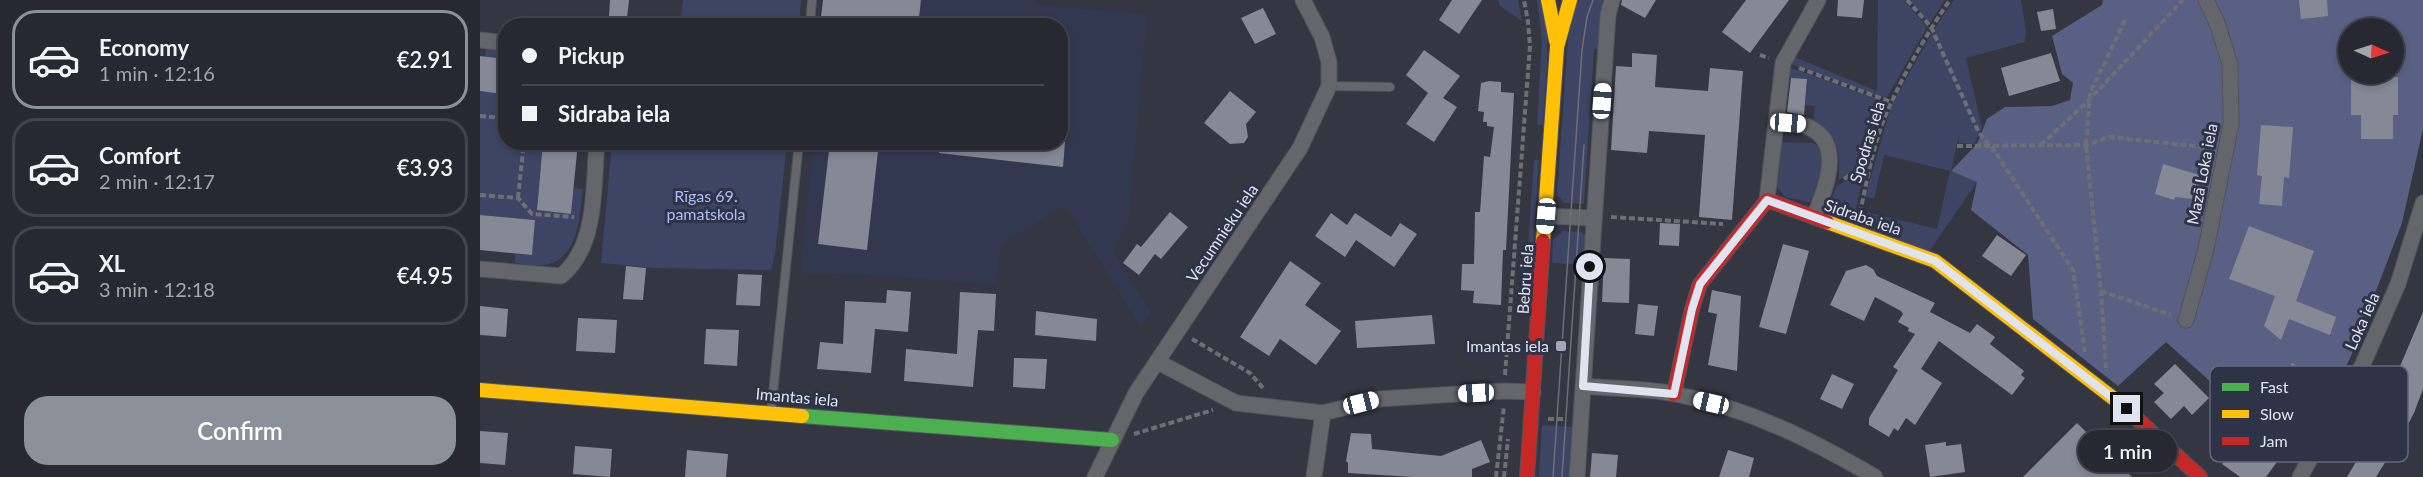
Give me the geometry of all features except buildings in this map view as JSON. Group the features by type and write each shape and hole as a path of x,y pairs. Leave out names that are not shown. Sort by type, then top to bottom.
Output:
{"street":[{"name":"Vecumnieku iela","path":"1095,477 1136,393 1300,148 1329,86 1329,62 1322,37 1303,0"},
{"name":"Bebru iela","path":"1548,0 1557,47"},
{"name":"Bebru iela","path":"1527,477 1557,47 1570,0"},
{"path":"1577,477 1593,218 1608,15 1612,0"},
{"path":"1674,394 1692,309 1700,284 1767,200 1783,63 1818,0"},
{"name":"Mazā Loka iela","path":"2186,320 2206,249 2231,124 2230,64 2217,23 2206,0"},
{"path":"480,40 498,42"},
{"path":"1776,122 1800,124 1820,134 1827,145 1831,162 1824,193 1814,217"},
{"path":"480,269 561,276 572,267 586,240 596,150"},
{"name":"Sidraba iela","path":"1767,200 1935,261 2127,409 2200,477"},
{"name":"Loka iela","path":"2362,366 2398,284 2423,203"},
{"path":"1546,216 1593,218"},
{"path":"1158,362 1236,403 1323,413 1380,399 1504,391 1533,392"},
{"path":"1583,386 1674,394 1730,408 1773,424 1827,449 1875,477"},
{"name":"Imantas iela","path":"480,390 1112,441"},
{"path":"1314,477 1323,413"},
{"name":"Loka iela","path":"2300,477 2308,462"}],"lane":[{"path":"811,18 812,0"},
{"path":"1329,86 1390,87"},
{"path":"771,413 798,150"}],"path":[{"path":"1496,477 1530,46 1524,0"},
{"path":"1907,0 1931,27 1979,133 2073,270 2089,380"},
{"name":"Spodras iela","path":"1855,233 1872,161 1891,102 1931,27 1950,0"},
{"path":"2041,146 2089,100 2183,0"},
{"path":"2107,393 2101,291 2086,145 2090,93 2126,18"},
{"path":"1783,63 1891,102"},
{"path":"480,116 498,117"},
{"path":"1957,146 2086,145 2110,136 2227,150"},
{"path":"518,198 523,150"},
{"path":"1824,193 1872,161"},
{"path":"480,195 518,198 532,214 590,219"},
{"path":"1593,218 1674,220 1732,225"},
{"path":"2101,291 2186,320"},
{"path":"1179,331 1250,373 1268,393 1274,407"},
{"path":"1112,441 1236,403"}],"shaded area":[{"path":"827,0 1036,0 1036,5 1147,14 1129,218 1113,251 1151,313 1141,327 1065,206 1001,244 996,285 891,276 800,273 812,150 1068,150 1068,18 826,18"},
{"path":"2103,0 2423,0 2423,129 2402,223 2346,366 2210,366 2210,381 2166,342 2118,386 2033,319 2028,255 1971,210 1977,182 1951,171 1977,144 1987,119 2005,107 2052,106 2070,100 2073,83 2062,74 2052,36 2102,5"}],"green space":[{"path":"683,0 801,0 800,18 681,18"},
{"path":"1498,0 1518,0 1522,21 1500,6"},
{"path":"1537,0 1542,0 1547,31 1543,125 1537,125 1542,40"},
{"path":"1576,0 1607,0 1600,49 1594,49 1584,204 1564,203 1557,194 1568,39"},
{"path":"1878,0 1904,0 1927,27 1886,99 1789,63 1792,56 1877,91"},
{"path":"1909,0 1945,0 1930,23"},
{"path":"1954,0 2021,0 2026,31 2025,42 1966,58 1982,128 1974,144 1959,143 1959,135 1951,171 1977,182 1928,253 1860,226 1862,211 1937,229 1950,171 1884,155 1874,199 1865,197 1892,103 1935,28"},
{"path":"486,48 498,49 498,85 485,57"},
{"path":"1788,67 1885,101 1865,164 1839,180 1838,154 1833,139 1822,128 1813,124 1815,106 1805,105 1807,80 1789,78 1785,73"},
{"path":"480,91 498,93 498,150 542,150 537,210 571,213 574,188 583,189 576,235 571,246 556,261 544,265 515,263 515,254 532,255 535,220 480,215"},
{"path":"1779,142 1812,143 1822,146 1826,157 1813,203 1785,197 1776,185"},
{"name":"Rīgas 69. pamatskola","path":"611,150 786,150 775,254 771,270 654,268 601,263"},
{"path":"1534,160 1539,160 1533,247 1528,246"},
{"path":"1865,168 1853,223 1827,213 1836,187"},
{"path":"1563,231 1581,232 1586,236 1585,265 1552,263 1553,240"},
{"path":"1542,425 1574,427 1571,477 1539,477"}],"tram line":[{"path":"1553,477 1582,50 1587,17 1593,0"},
{"path":"1562,477 1584,145"}],"traffic: fast":[{"path":"802,416 1112,440"}],"traffic: slow":[{"path":"1548,0 1556,41"},
{"path":"1543,241 1557,47 1570,0"},
{"path":"1827,222 1935,261 2122,405"},
{"path":"480,390 802,416"}],"traffic: jam":[{"path":"1674,394 1692,309 1700,284 1767,200 1827,222"},
{"path":"1527,477 1543,241"},
{"path":"2122,405 2200,477"}],"place":[{"name":"Imantas iela","path":"1561,346"}],"route":[{"path":"1590,267 1583,386 1674,394 1692,309 1700,284 1767,200 1935,261 2127,409"}]}
